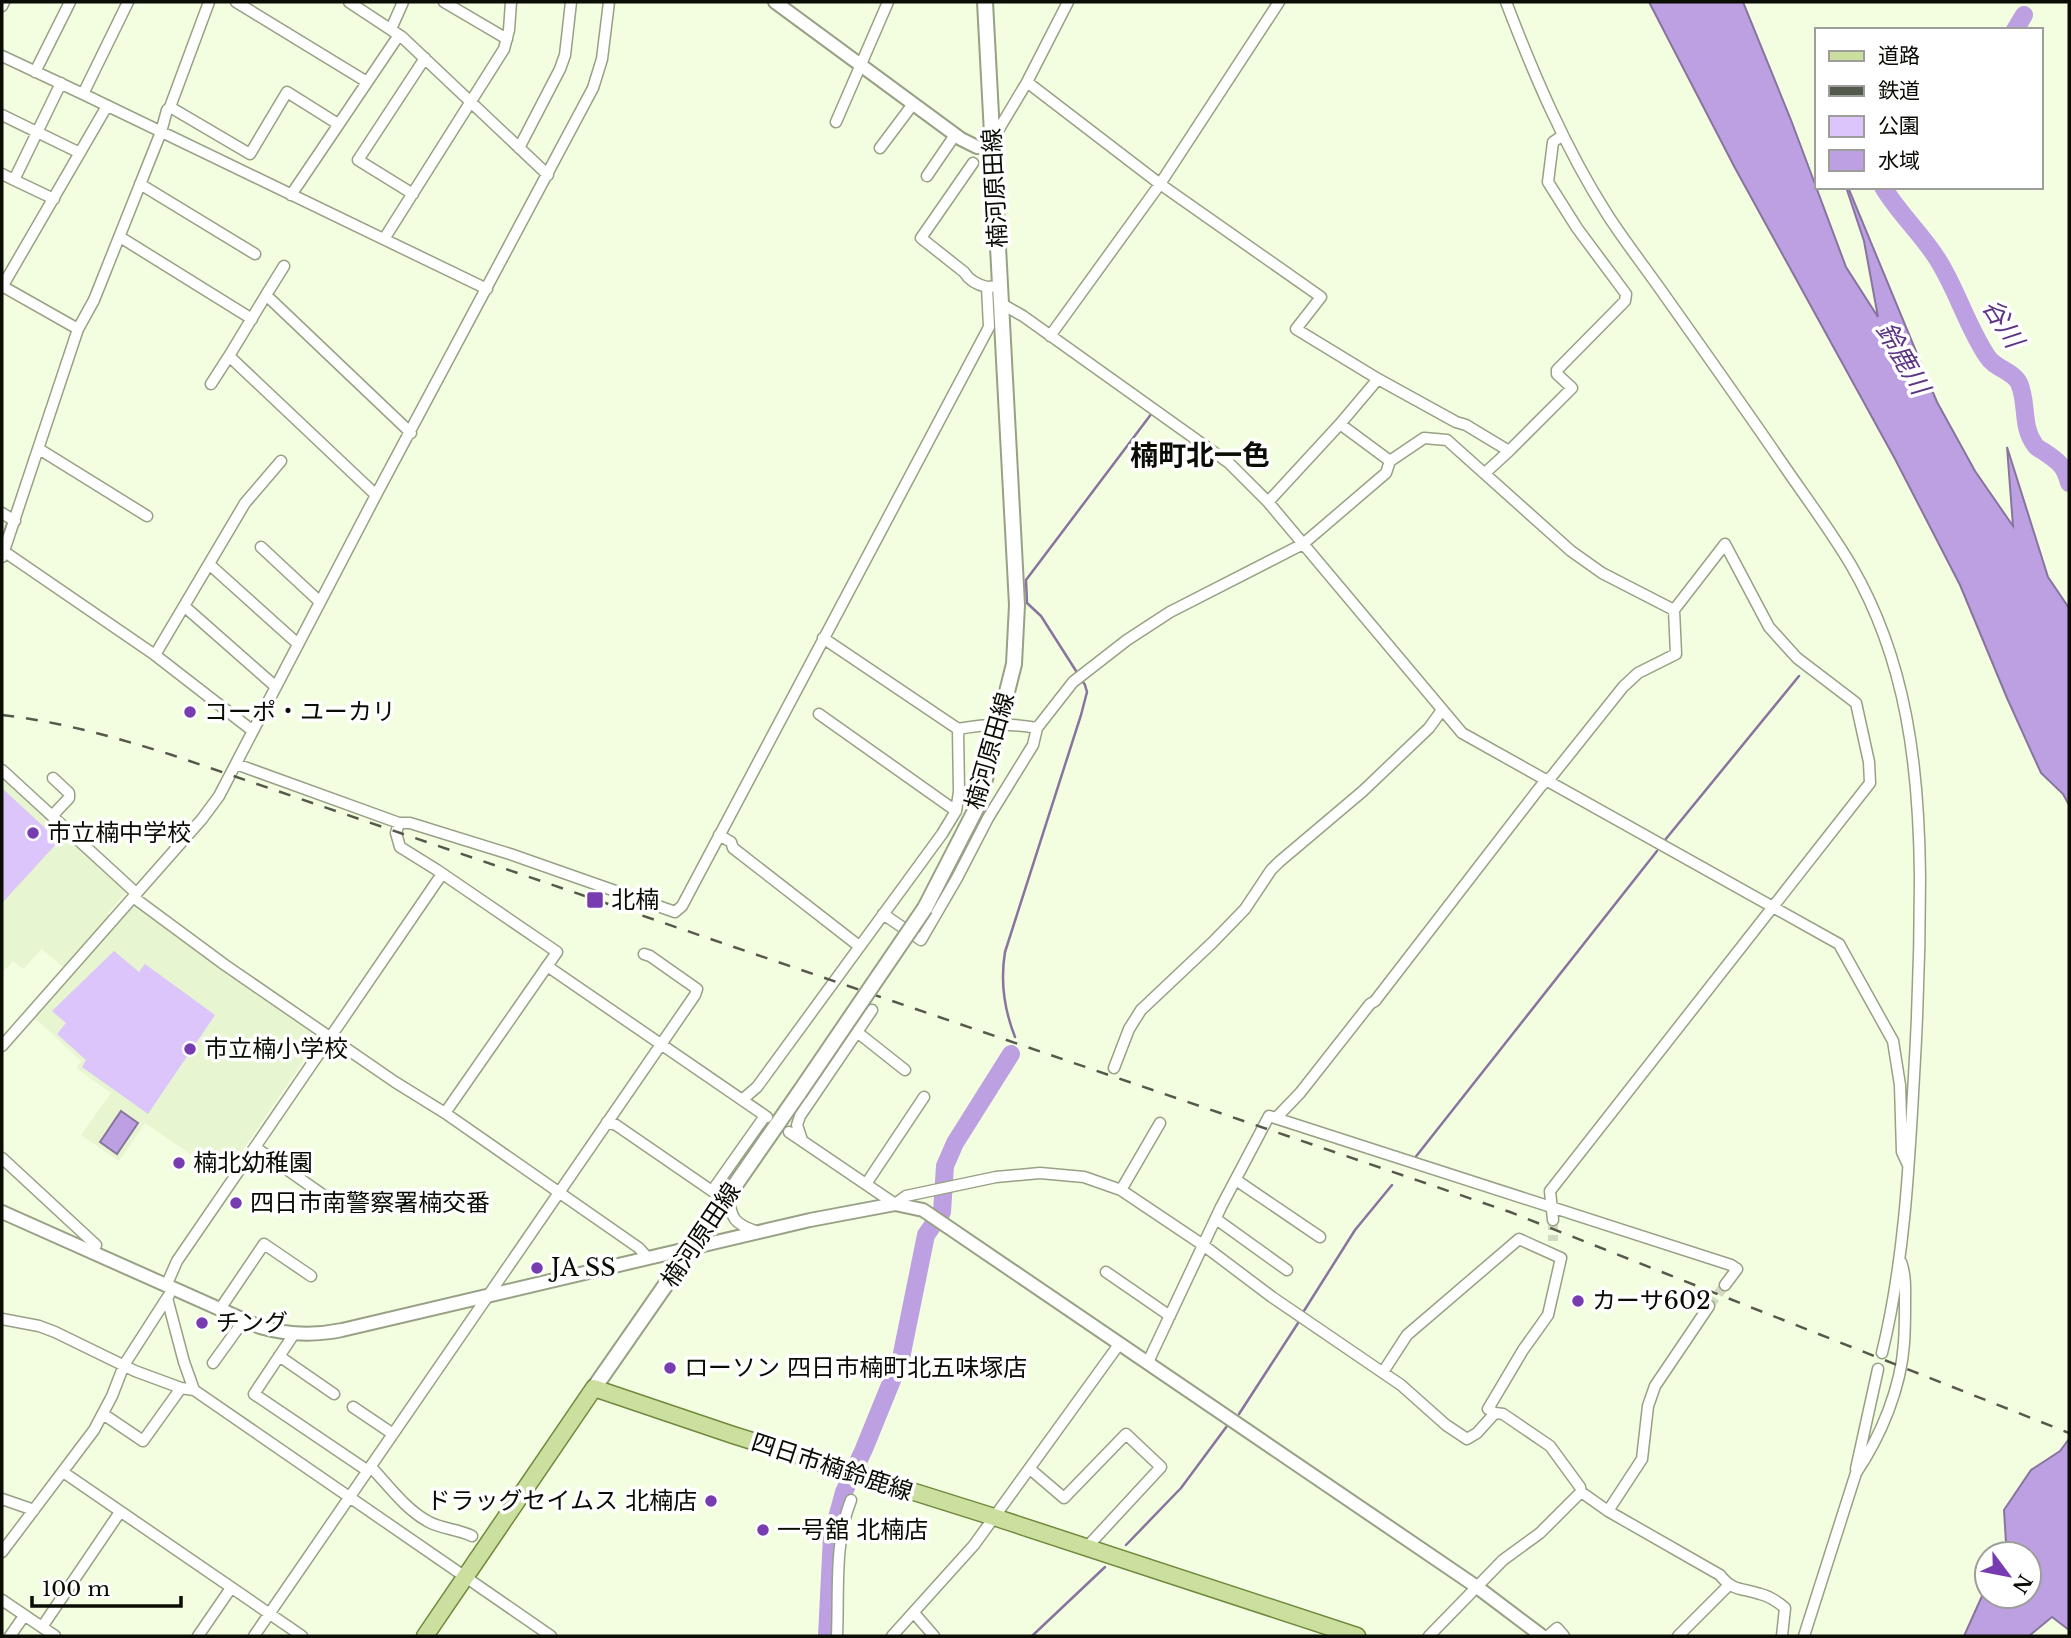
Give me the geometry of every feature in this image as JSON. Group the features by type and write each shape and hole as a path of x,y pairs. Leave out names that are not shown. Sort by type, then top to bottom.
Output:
{"main road":[{"name":"楠河原田線","path":"594,1388 925,908 979,803 1014,664 1017,605 1002,304 994,287 993,144 985,2"},
{"name":"四日市楠鈴鹿線","path":"594,1388 1357,1636"},
{"path":"425,1636 594,1388"}],"street":[{"path":"35,72 70,2"},
{"path":"83,94 128,2"},
{"path":"209,2 120,237 94,300 78,329 39,449 7,517 2,553 155,655 253,732"},
{"path":"236,2 367,82"},
{"path":"349,2 395,32 425,58 548,175"},
{"path":"291,195 367,82 395,32 403,2"},
{"path":"444,2 507,39"},
{"path":"384,239 504,50 511,2"},
{"path":"519,148 560,69 565,55 572,2"},
{"path":"2,1046 210,810 597,78 609,2"},
{"path":"775,2 955,135 977,147 993,144 1068,2"},
{"path":"836,122 888,2"},
{"path":"1051,336 1160,184 1279,2"},
{"path":"1506,2 1526,55 1563,135 1606,213 1739,400 1851,565 1876,613 1902,690 1916,779 1920,929 1918,1004 1908,1166 1899,1258 1882,1353"},
{"path":"2,56 487,289"},
{"path":"413,194 358,160 425,58"},
{"path":"1027,82 1160,184 1321,297 1296,329 1378,379 1466,425 1509,452"},
{"path":"14,180 61,83"},
{"path":"170,107 250,154 287,92 338,124"},
{"path":"880,148 913,104"},
{"path":"78,329 2,287 107,106"},
{"path":"2,115 80,153"},
{"path":"927,176 955,135"},
{"path":"1485,473 1572,388 1557,374 1557,370 1625,300 1626,294 1577,228 1548,182 1553,142 1563,135"},
{"path":"236,764 400,823 410,823 510,854 675,912 682,906 989,327 994,287 979,285 921,238 973,163"},
{"path":"2,174 54,198"},
{"path":"140,184 255,254"},
{"path":"120,237 252,318"},
{"path":"211,384 284,266"},
{"path":"266,295 411,432"},
{"path":"1002,304 1229,463 1268,502 1462,733 1839,944 1893,1041 1898,1067 1902,1152 1908,1166"},
{"path":"229,356 376,495"},
{"path":"1268,502 1340,425 1378,379"},
{"path":"1447,440 1456,422"},
{"path":"1340,425 1391,461"},
{"path":"883,914 921,940 988,818 1033,745 1037,728 1081,676 1127,640 1170,612 1303,544 1386,473 1391,461 1424,438 1447,440 1570,551 1602,573 1674,610"},
{"path":"39,449 146,516"},
{"path":"155,655 245,503 281,461"},
{"path":"1276,1118 1300,1093 1541,786 1623,687 1638,673 1676,654 1674,610 1725,544 1769,627 1797,658 1856,703 1869,762 1870,783 1550,1191 1552,1214"},
{"path":"261,547 320,602"},
{"path":"209,564 298,645"},
{"path":"184,606 276,687"},
{"path":"823,638 958,729 976,725 1016,724 1037,728"},
{"path":"1114,1068 1129,1029 1141,1010 1245,909 1279,862 1412,745 1442,710"},
{"path":"819,714 956,811"},
{"path":"742,1100 757,1087 956,811 960,792 958,729"},
{"path":"2,770 135,895 225,965 445,1113 639,1248 648,1258"},
{"path":"52,816 69,798 69,793 53,778"},
{"path":"400,823 396,832 400,847 557,952 445,1113"},
{"path":"719,835 859,946"},
{"path":"2,1552 80,1451 103,1414 124,1365 169,1291 177,1261 442,874"},
{"path":"254,1636 697,989 644,954"},
{"path":"547,966 766,1116 712,1191 617,1125 607,1122"},
{"path":"802,1141 797,1125 800,1116 872,1010"},
{"path":"857,1032 905,1070"},
{"path":"866,1184 925,1097"},
{"path":"1148,1362 1203,1245 1269,1116 1552,1214 1731,1265 1737,1269 1725,1285"},
{"path":"1121,1190 1160,1123"},
{"path":"789,1132 895,1204 923,1210 937,1218 1477,1587 1542,1636"},
{"path":"255,1147 326,1197"},
{"path":"2,1158 96,1245 92,1252"},
{"path":"2,1212 92,1252 169,1291 260,1327 295,1334 324,1334 758,1232 895,1204 906,1196 950,1186 996,1177 1053,1172 1083,1177 1121,1190 1411,1392 1446,1425 1467,1439 1477,1433 1495,1413"},
{"path":"1236,1180 1320,1237"},
{"path":"728,1194 735,1221 758,1232"},
{"path":"1216,1219 1287,1270"},
{"path":"1383,1372 1407,1335 1519,1239 1561,1258 1548,1315 1523,1350 1488,1409 1503,1414 1550,1446 1581,1492 1608,1511 1720,1575 1728,1586 1762,1594 1785,1608 1782,1636"},
{"path":"1553,1241 1554,1254"},
{"path":"220,1309 264,1244 311,1276"},
{"path":"1856,1474 1895,1394 1905,1344 1904,1271 1899,1258"},
{"path":"1106,1272 1170,1316"},
{"path":"169,1291 184,1362 194,1390"},
{"path":"1608,1511 1642,1459 1648,1406 1655,1386 1709,1306"},
{"path":"2,1320 39,1326 124,1365 181,1388 194,1390 551,1636"},
{"path":"213,1363 244,1320"},
{"path":"295,1334 254,1394 369,1469 423,1518 472,1536"},
{"path":"892,1636 974,1545 1120,1343"},
{"path":"279,1356 334,1394"},
{"path":"1804,1636 1856,1474 1878,1369"},
{"path":"103,1414 144,1441 181,1388"},
{"path":"352,1407 393,1434"},
{"path":"1030,1469 1063,1498 1126,1434 1161,1467 1086,1548"},
{"path":"63,1472 302,1636"},
{"path":"1429,1636 1503,1560 1539,1533 1581,1492"},
{"path":"2,1499 34,1510"},
{"path":"837,1636 841,1535 851,1500"},
{"path":"42,1627 120,1512"},
{"path":"1678,1636 1728,1586"},
{"path":"198,1636 231,1588"},
{"path":"2,1600 55,1636"},
{"path":"914,1613 934,1636"},
{"path":"10,1636 24,1616"},
{"path":"1548,1636 1556,1628 1564,1636"}],"shaded area":[{"name":"市立楠中学校","path":"2,775 128,890 108,913 109,916 63,967 42,949 23,969 13,961 2,973"},
{"name":"市立楠小学校","path":"133,906 142,906 319,1033 320,1037 224,1177 145,1123 119,1161 81,1135 111,1093 76,1068 81,1061 34,1017"}],"green space":[{"path":"2,788 59,841 2,903"},
{"path":"114,951 139,972 145,964 215,1015 148,1114 82,1067 86,1060 57,1034 66,1023 52,1011"}],"water":[{"name":"鈴鹿川","path":"1649,2 1743,2 1846,267 1878,317 1864,241 1847,189 1849,189 1937,402 1975,471 2013,526 2007,447 2048,577 2069,608 2069,805 2063,794 2041,773 1960,585 1895,459 1735,168"},
{"path":"121,1111 138,1123 117,1154 100,1142"},
{"path":"2069,1439 2069,1630 2052,1617 2029,1636 1964,1636 1976,1610 2043,1610 2043,1540 2006,1540 2004,1510 2031,1470 2060,1451"}],"waterway":[{"name":"谷川","path":"2016,28 2024,15"},
{"name":"谷川","path":"1884,189 1938,260 1987,356 2019,383 2031,438 2036,447 2060,464 2069,483"},
{"path":"1015,1037 1004,995 1005,952 1087,692 1041,616 1027,603 1026,580 1152,413"},
{"path":"11,515 18,495"},
{"path":"2,540 8,521"},
{"path":"1665,840 1799,676"},
{"path":"1414,1159 1657,851"},
{"path":"827,1636 832,1536 844,1492 901,1358 926,1235 942,1212 945,1166 955,1143 1011,1054"},
{"path":"1302,1314 1355,1230 1392,1185"},
{"path":"1239,1414 1300,1320"},
{"path":"1126,1545 1181,1488 1227,1426"},
{"path":"1032,1636 1105,1567"}],"tunnel":[{"path":"1553,1220 1553,1241"},
{"path":"1709,1306 1725,1285"}],"railway":[{"path":"2,715 88,731 172,755 1510,1212 2069,1433"}],"place":[{"name":"コーポ・ユーカリ","path":"190,712"},
{"name":"市立楠中学校","path":"33,833"},
{"name":"北楠","path":"595,900"},
{"name":"市立楠小学校","path":"190,1049"},
{"name":"楠北幼稚園","path":"179,1163"},
{"name":"四日市南警察署楠交番","path":"236,1203"},
{"name":"JA SS","path":"537,1268"},
{"name":"カーサ602","path":"1578,1301"},
{"name":"チング","path":"202,1323"},
{"name":"ローソン 四日市楠町北五味塚店","path":"670,1368"},
{"name":"ドラッグセイムス 北楠店","path":"711,1501"},
{"name":"一号舘 北楠店","path":"763,1530"}],"district":[{"name":"楠町北一色","path":"1200,455"}]}
